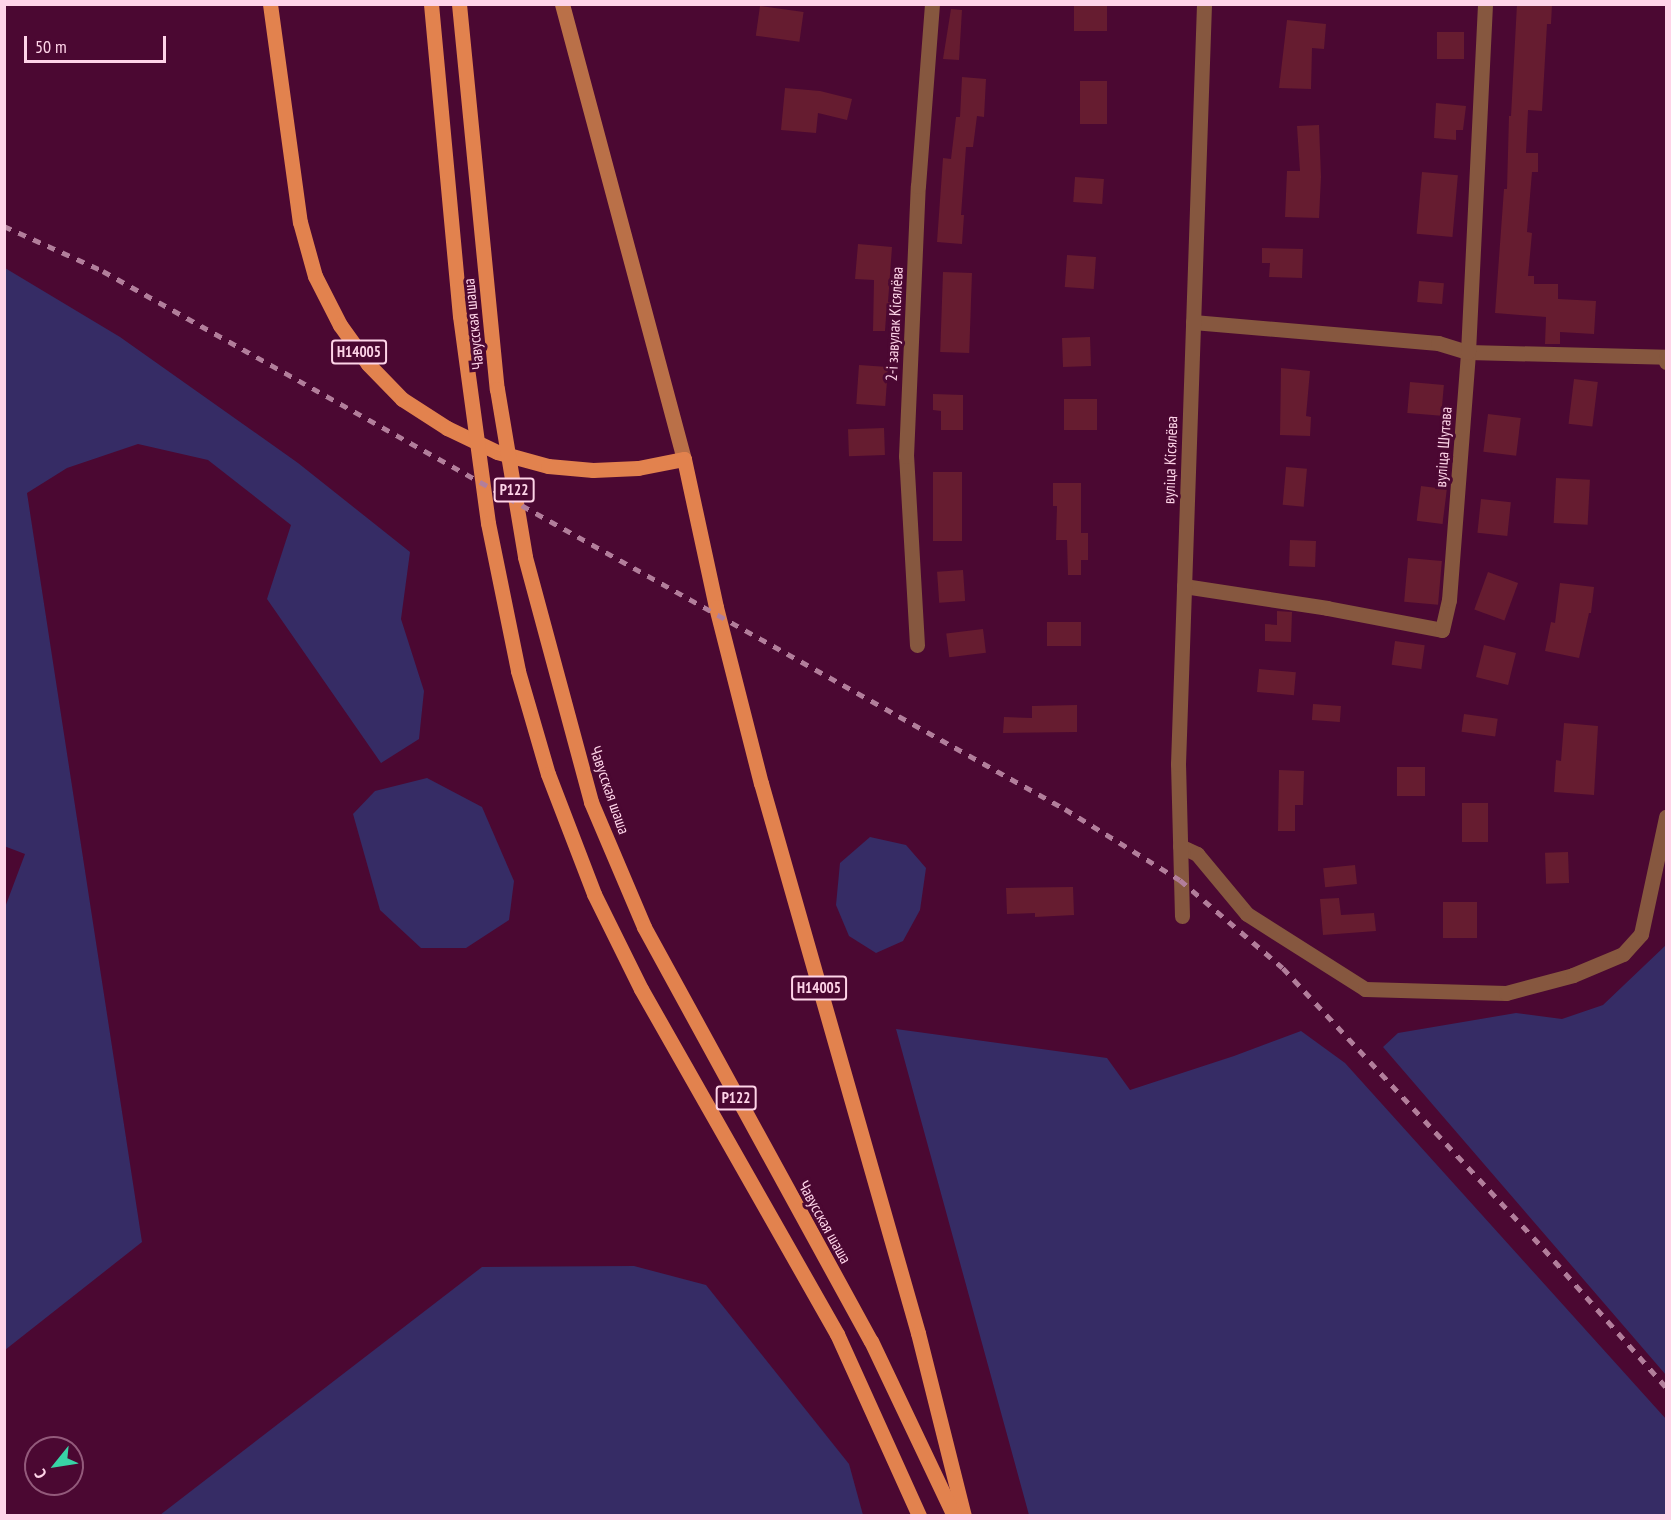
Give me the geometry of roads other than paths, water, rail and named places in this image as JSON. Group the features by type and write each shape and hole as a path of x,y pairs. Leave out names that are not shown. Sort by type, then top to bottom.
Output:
{"main road":[{"name":"Н14005","path":"270,4 300,222 315,276 340,325 368,364 402,399 447,428 497,452 548,466 593,470 638,468 684,459 716,607 760,783 915,1322 964,1515"},
{"name":"Чавусская шаша","path":"431,4 460,316 488,523 518,671 548,774 594,894 641,989 837,1334 919,1515"},
{"name":"Чавусская шаша","path":"459,4 497,389 525,557 591,802 644,927 871,1341 954,1515"}],"street":[{"name":"Н14005","path":"562,4 684,459"},
{"name":"2-і завулак Кісялёва","path":"917,645 906,456 918,186 932,4"},
{"name":"вуліца Кісялёва","path":"1182,916 1178,764 1204,4"},
{"name":"вуліца Шутава","path":"1184,586 1442,630 1449,600 1468,352 1485,4"},
{"path":"1193,322 1438,343 1468,352 1666,357 1666,362"},
{"path":"1179,846 1197,854 1247,914 1365,989 1506,993 1573,975 1623,954 1641,934 1666,817"}],"railway":[{"path":"4,226 103,271 1065,809 1180,880 1283,968 1544,1249 1666,1387"}]}
